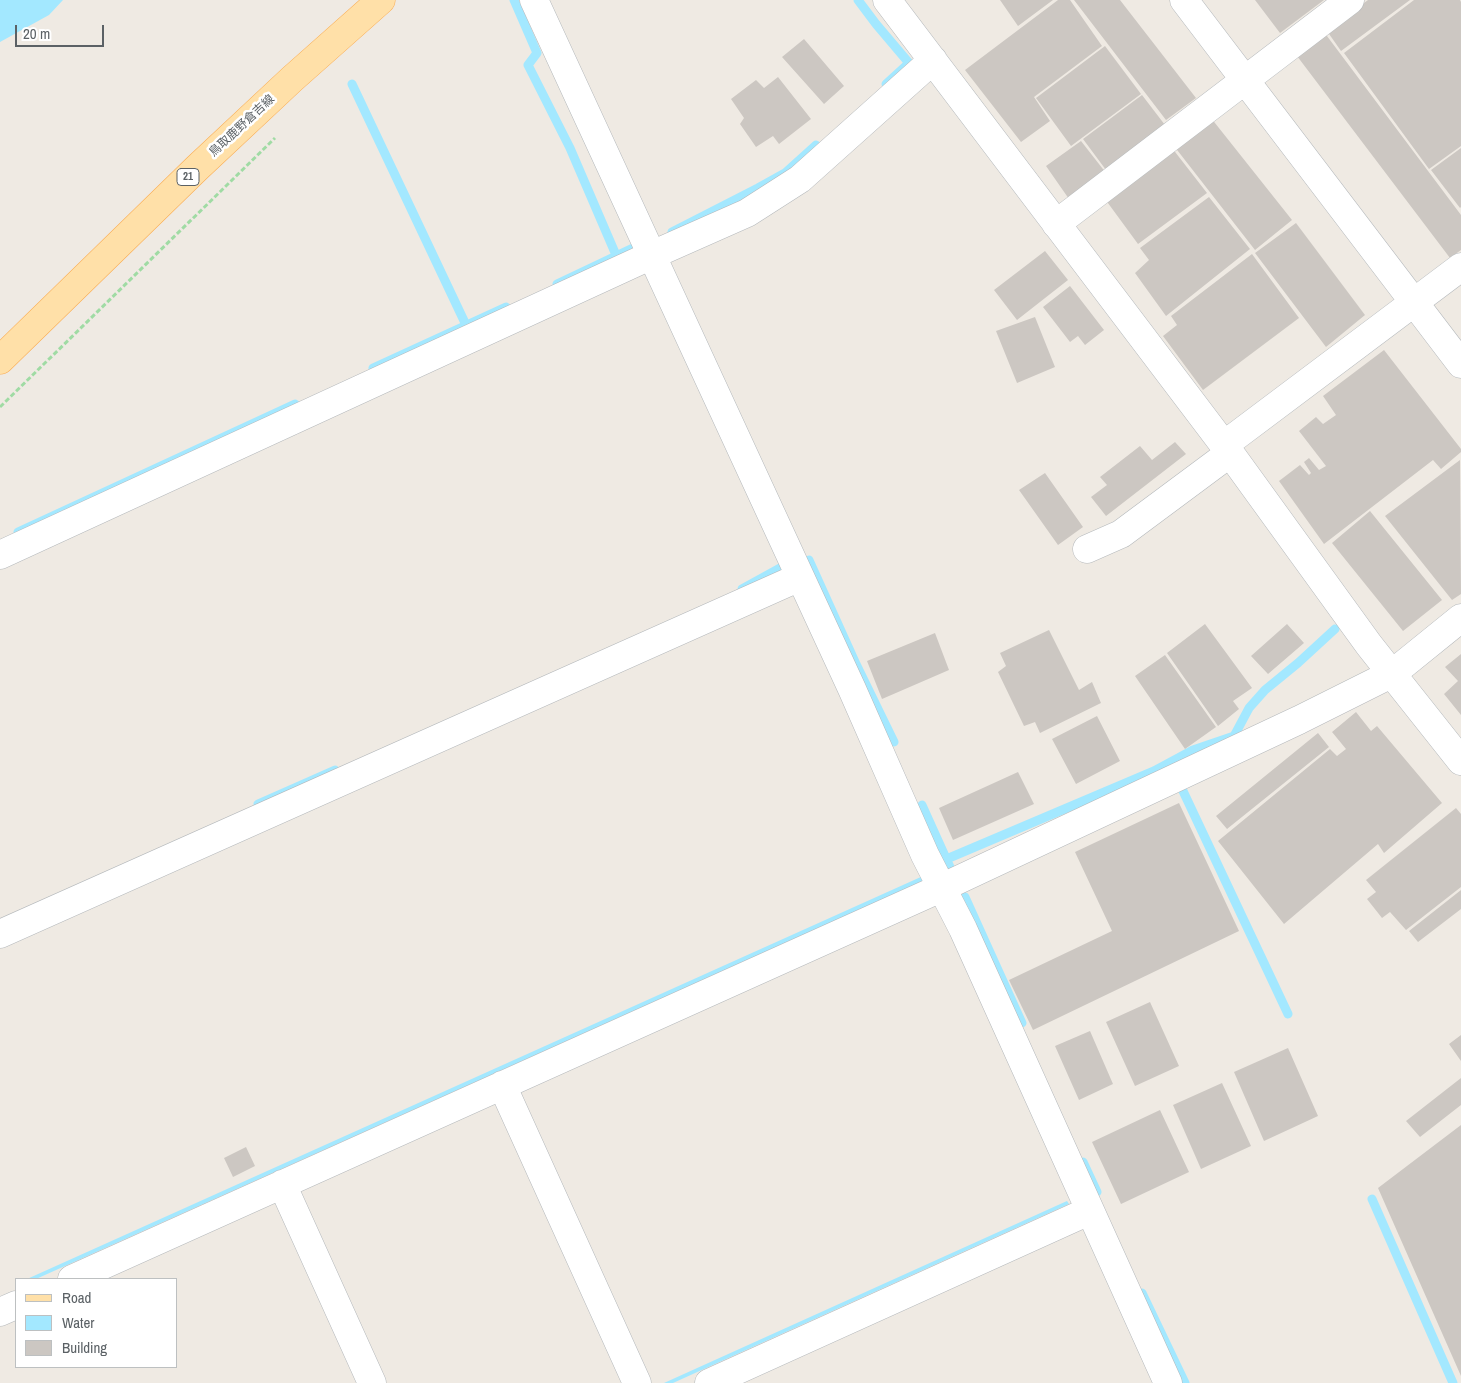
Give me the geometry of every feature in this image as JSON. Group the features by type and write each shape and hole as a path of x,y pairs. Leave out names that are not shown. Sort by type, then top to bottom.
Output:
{"main road":[{"name":"鳥取鹿野倉吉線","path":"0,360 204,162 292,79 381,0"}],"street":[{"path":"534,0 852,689 925,855 963,929 1168,1383"},
{"path":"887,0 1227,449 1369,645 1461,761"},
{"path":"1184,0 1461,364"},
{"path":"1056,224 1350,0"},
{"path":"0,555 652,255 746,214 800,179 933,60"},
{"path":"1087,549 1121,534 1414,302 1461,267"},
{"path":"0,934 800,577"},
{"path":"74,1278 941,888 1299,720 1393,673 1461,618"},
{"path":"502,1085 637,1383"},
{"path":"282,1184 372,1383"},
{"path":"709,1383 1089,1211"},
{"path":"0,1312 15,1305"}],"path":[{"path":"0,407 280,133"}],"water":[{"path":"0,0 63,0 49,15 0,42"},
{"path":"923,876 925,880 38,1278 29,1278"},
{"path":"1067,1201 1069,1204 673,1383 664,1383"}],"building":[{"path":"1000,0 1053,0 1018,26"},
{"path":"1058,0 1070,0 1102,46 1034,97 1050,121 1021,142 965,70"},
{"path":"1074,0 1120,0 1196,98 1166,120"},
{"path":"1255,0 1324,0 1280,33"},
{"path":"1368,0 1410,0 1341,51 1327,31"},
{"path":"1414,0 1460,0 1461,2 1461,146 1429,169 1344,53"},
{"path":"1324,32 1461,215 1461,250 1450,258 1297,56"},
{"path":"804,39 844,86 824,104 782,57"},
{"path":"1105,46 1141,94 1071,146 1036,98"},
{"path":"778,77 811,119 779,144 773,136 756,147 740,124 744,118 731,99 756,80 764,88"},
{"path":"1142,95 1165,125 1106,170 1083,139"},
{"path":"1211,118 1292,220 1255,250 1174,146"},
{"path":"1081,141 1106,173 1069,199 1046,166"},
{"path":"1172,148 1207,193 1138,244 1105,199"},
{"path":"1461,148 1461,207 1460,208 1431,170"},
{"path":"1209,197 1250,249 1166,316 1135,273 1149,260 1140,248"},
{"path":"1296,223 1365,315 1326,347 1255,253"},
{"path":"1045,251 1068,280 1017,320 994,290"},
{"path":"1252,254 1299,318 1203,390 1163,336 1177,325 1171,316"},
{"path":"1070,286 1104,330 1085,345 1078,336 1070,342 1043,307"},
{"path":"1035,317 1055,367 1017,383 996,331"},
{"path":"1384,350 1461,449 1461,452 1441,469 1433,460 1324,544 1279,481 1300,465 1309,475 1311,473 1304,462 1309,458 1319,470 1326,466 1299,431 1316,417 1323,424 1336,415 1323,396"},
{"path":"1175,442 1186,454 1106,516 1091,497 1107,485 1100,477 1140,446 1152,460"},
{"path":"1460,460 1461,594 1452,600 1385,516"},
{"path":"1045,473 1083,527 1058,545 1019,490"},
{"path":"1370,511 1442,600 1403,631 1332,543"},
{"path":"1205,624 1252,688 1233,701 1239,709 1218,726 1167,653"},
{"path":"1287,624 1304,643 1268,674 1251,656"},
{"path":"1049,630 1079,690 1092,682 1101,703 1040,733 1035,722 1024,726 998,672 1006,666 1000,653"},
{"path":"935,633 949,670 882,699 867,661"},
{"path":"1461,654 1461,715 1444,694 1458,681 1445,667"},
{"path":"1165,655 1216,727 1185,749 1135,676"},
{"path":"1356,712 1371,731 1377,726 1442,803 1384,853 1378,844 1284,924 1218,841 1330,749 1337,756 1346,749 1332,732"},
{"path":"1097,716 1120,761 1076,784 1052,739"},
{"path":"1318,733 1329,747 1227,829 1216,816"},
{"path":"1018,772 1034,804 953,840 939,808"},
{"path":"1179,803 1239,931 1033,1030 1009,980 1112,931 1075,852"},
{"path":"1456,808 1461,814 1461,887 1406,930 1390,912 1382,918 1367,899 1376,892 1366,880"},
{"path":"1461,890 1461,909 1418,942 1409,931"},
{"path":"1150,1002 1179,1066 1135,1086 1106,1022"},
{"path":"1090,1031 1113,1084 1079,1100 1055,1046"},
{"path":"1461,1035 1461,1061 1449,1044"},
{"path":"1288,1048 1318,1116 1264,1141 1234,1072"},
{"path":"1461,1078 1461,1105 1420,1137 1406,1121"},
{"path":"1222,1083 1251,1146 1201,1169 1173,1105"},
{"path":"1160,1110 1189,1172 1121,1204 1092,1142"},
{"path":"1461,1125 1461,1376 1378,1188"},
{"path":"246,1147 255,1166 233,1177 224,1158"}],"waterway":[{"path":"514,0 537,53 528,65 570,148 616,255"},
{"path":"858,0 909,63 886,84"},
{"path":"352,84 466,325"},
{"path":"672,232 785,173 816,145"},
{"path":"557,284 635,247"},
{"path":"373,368 506,307"},
{"path":"18,532 295,404"},
{"path":"809,560 894,742"},
{"path":"742,589 782,567"},
{"path":"949,858 1154,771 1193,750 1234,736 1249,708 1265,690 1335,629"},
{"path":"258,804 335,770"},
{"path":"1183,791 1288,1014"},
{"path":"922,805 950,867"},
{"path":"965,897 1022,1023"},
{"path":"1083,1162 1097,1192"},
{"path":"1372,1199 1453,1383"},
{"path":"1142,1293 1185,1383"}]}
